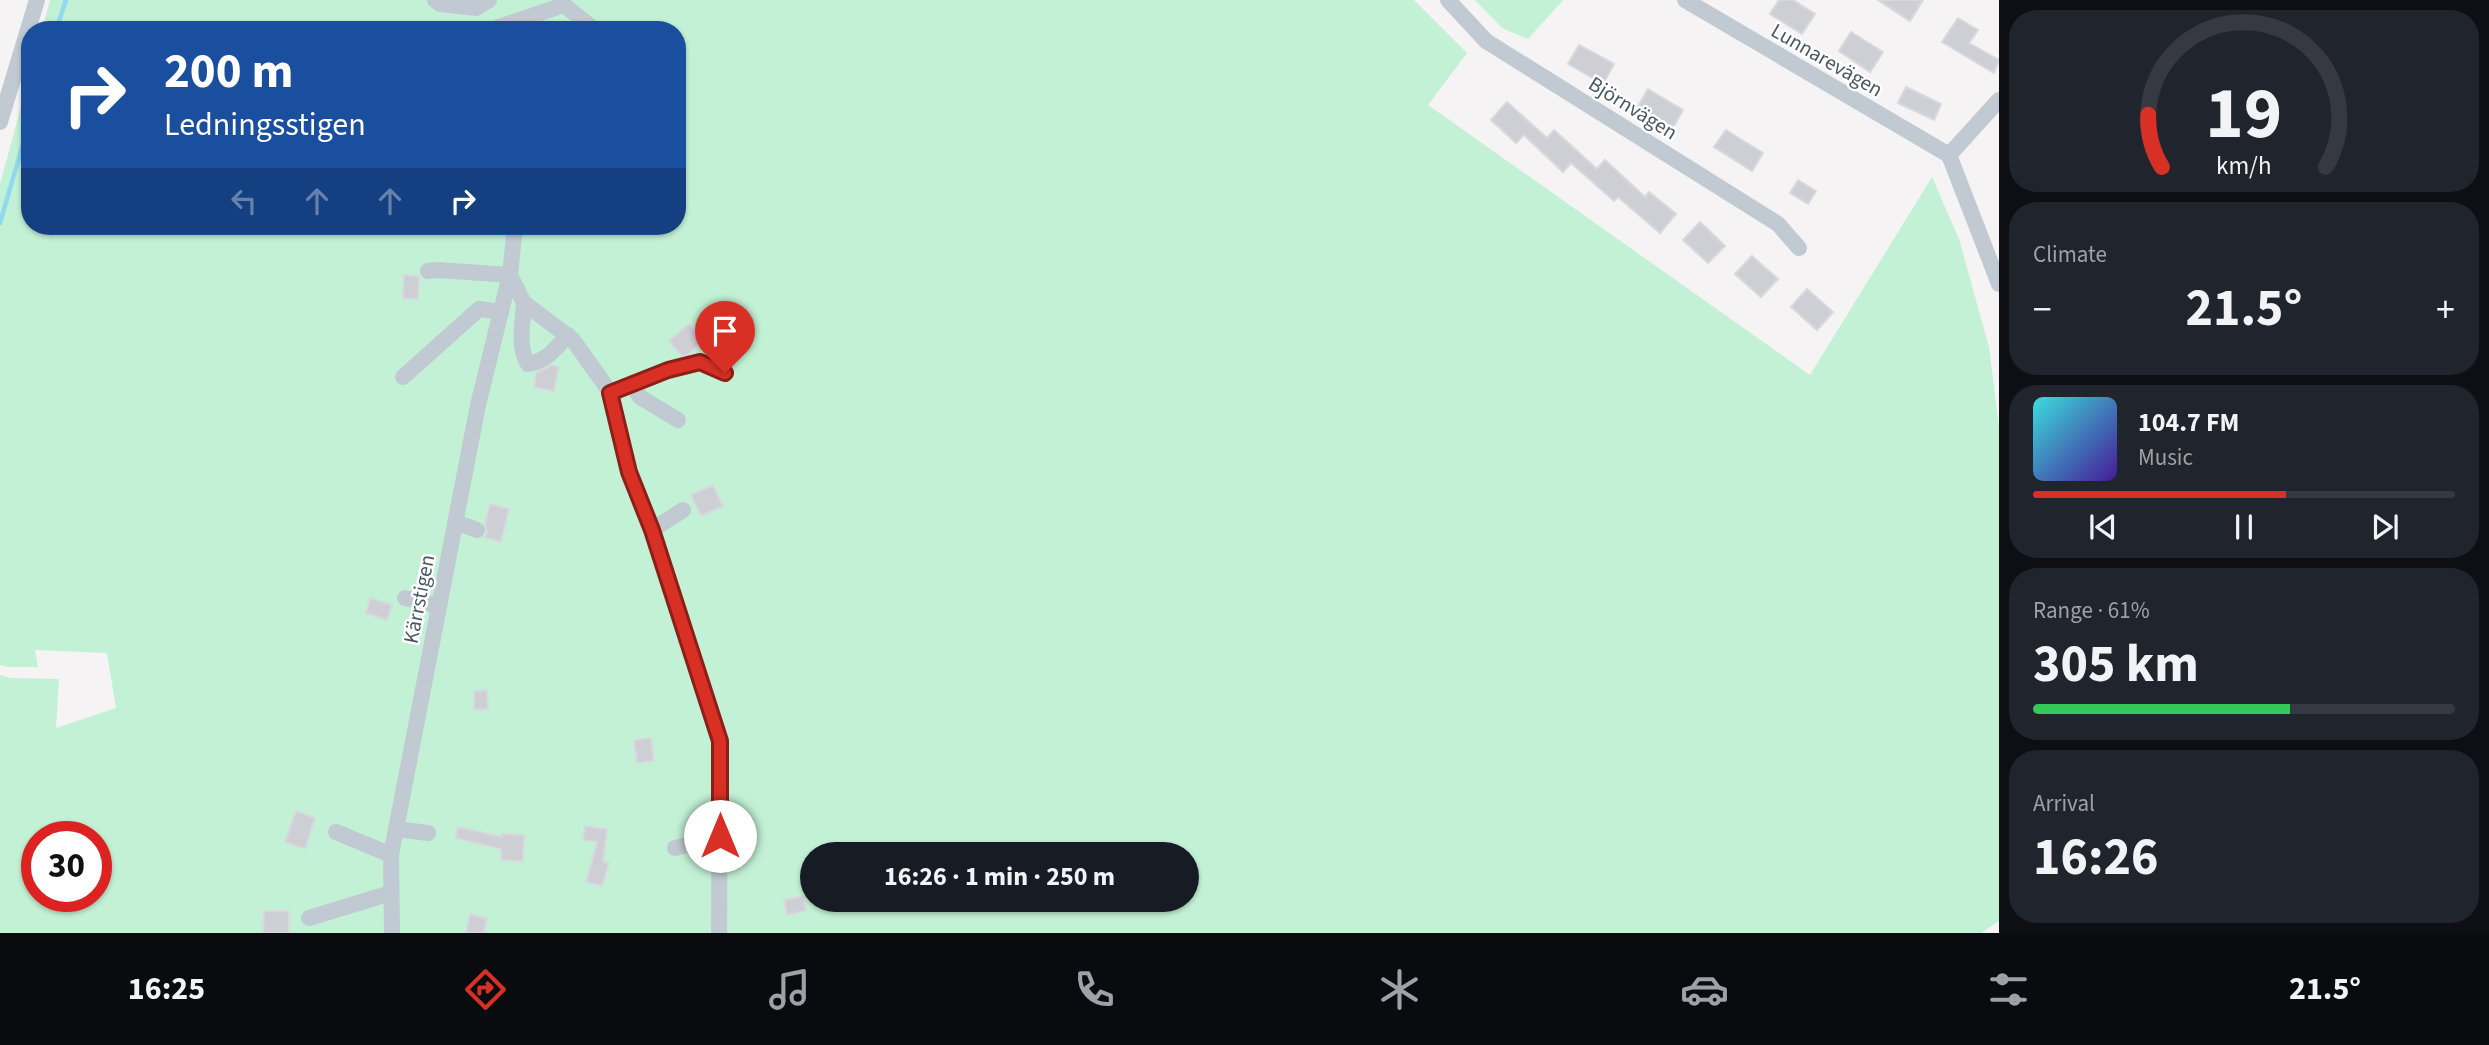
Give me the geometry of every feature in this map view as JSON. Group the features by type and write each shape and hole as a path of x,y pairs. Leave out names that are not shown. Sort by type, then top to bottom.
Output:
{"street":[{"path":"31,21 37,0"},
{"path":"435,0 440,4 476,8 489,0 494,21"},
{"name":"Björnvägen","path":"1448,0 1486,41 1778,224 1799,248"},
{"name":"Lunnarevägen","path":"1685,0 1949,155"},
{"path":"519,21 564,5 584,21"},
{"path":"0,121 21,52"},
{"path":"1999,100 1949,155 1999,284"},
{"name":"Kärrstigen","path":"392,933 391,855 478,405 510,275 514,235"},
{"path":"428,271 510,275 524,303 568,335 610,393 629,472 652,530 720,741 719,933"},
{"path":"524,303 522,355 528,364 548,357 568,335"},
{"path":"403,376 479,309 501,312"},
{"path":"610,393 668,370 700,362 725,373"},
{"path":"632,384 640,397 678,420"},
{"path":"652,530 683,510"},
{"path":"455,522 477,530"},
{"path":"405,598 439,606"},
{"path":"396,829 428,833"},
{"path":"336,832 391,855"},
{"path":"675,848 720,836"},
{"path":"309,918 391,893"}],"green space":[{"path":"50,0 1414,0 1467,53 1428,105 1810,375 1932,177 1959,239 1989,347 1999,426 1999,921 1981,933 0,933 0,675 10,678 59,679 56,728 116,708 107,653 35,650 38,667 0,665 0,184 21,107 21,235 686,235 686,21 44,21"},
{"path":"1475,0 1563,0 1528,39 1502,28"}],"building":[{"path":"1779,0 1793,0 1815,14 1802,34 1770,14"},
{"path":"1878,0 1923,0 1910,21"},
{"path":"1958,18 1978,30 1969,43 1999,60 1994,73 1942,42"},
{"path":"1851,32 1883,52 1870,72 1839,51"},
{"path":"1579,45 1614,64 1603,84 1568,64"},
{"path":"1906,87 1941,104 1934,120 1898,103"},
{"path":"1648,89 1683,110 1671,131 1636,110"},
{"path":"1507,102 1547,138 1554,130 1597,169 1605,160 1645,197 1649,192 1676,214 1660,233 1618,197 1614,201 1571,163 1563,172 1524,135 1516,143 1491,120"},
{"path":"1726,130 1763,153 1752,171 1714,147"},
{"path":"1798,180 1816,191 1808,204 1790,193"},
{"path":"1700,222 1725,246 1708,263 1683,240"},
{"path":"1752,256 1778,279 1761,297 1735,274"},
{"path":"404,275 419,276 418,299 403,298"},
{"path":"1807,289 1833,312 1817,330 1791,307"},
{"path":"689,324 704,340 687,355 682,356 669,341"},
{"path":"552,365 559,367 554,391 534,387 536,373"},
{"path":"713,485 723,506 701,516 691,495"},
{"path":"490,504 509,509 501,542 484,537 487,533 485,524"},
{"path":"370,598 392,605 387,620 366,613"},
{"path":"487,690 488,709 474,710 474,691"},
{"path":"651,738 654,761 637,763 634,740"},
{"path":"296,811 315,818 305,849 285,842"},
{"path":"585,826 607,829 603,861 609,863 602,886 586,882 597,842 583,840"},
{"path":"458,827 502,837 502,834 524,835 523,861 501,860 501,849 456,838"},
{"path":"800,897 801,912 787,915 784,900"},
{"path":"264,911 289,911 289,933 263,933"},
{"path":"470,914 487,918 484,933 466,933"}],"waterway":[{"path":"59,21 66,0"},
{"path":"0,223 21,151"}],"route":[{"path":"720,836 720,741 652,530 629,472 610,393 668,370 700,362 725,373"}]}
